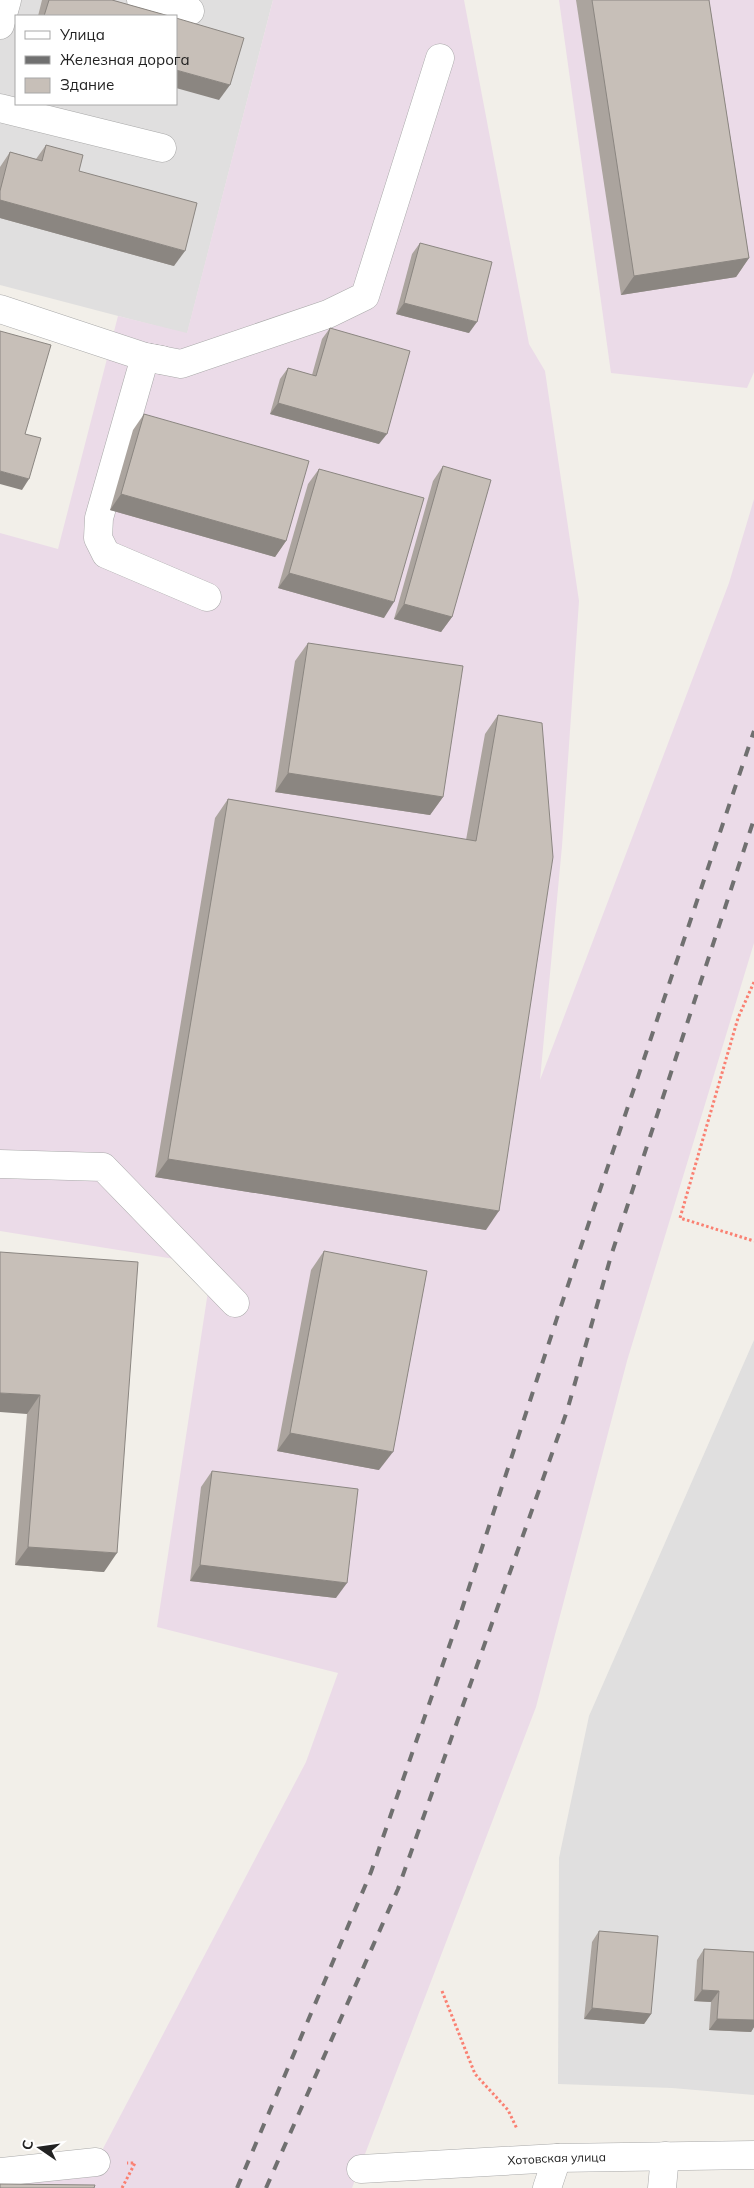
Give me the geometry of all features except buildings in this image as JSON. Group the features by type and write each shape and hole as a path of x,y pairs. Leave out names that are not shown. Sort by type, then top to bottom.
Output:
{"street":[{"path":"0,25 7,0"},
{"path":"141,0 190,11"},
{"path":"0,309 145,357 181,364 328,314 365,296 440,58"},
{"path":"0,108 162,148"},
{"path":"145,357 100,518 98,538 106,554 207,597"},
{"path":"0,1164 103,1168 235,1303"},
{"path":"662,2188 665,2156"},
{"name":"Хотовская улица","path":"361,2169 544,2158 754,2156"},
{"path":"544,2158 547,2188"},
{"path":"0,2172 96,2162"}],"path":[{"path":"754,982 738,1018 680,1218 754,1241"},
{"path":"442,1991 474,2074 508,2110 544,2158"}],"shaded area":[{"path":"0,0 273,0 187,334 0,285"},
{"path":"273,0 464,0 529,344 545,371 579,601 562,846 540,1080 729,583 754,499 754,943 627,1361 536,1707 352,2188 0,2188 96,2162 306,1762 338,1673 157,1627 212,1265 0,1231 0,533 58,549 118,316 187,333"},
{"path":"559,0 754,0 754,372 747,388 611,373"},
{"path":"754,1340 754,2095 672,2088 558,2084 559,1858 589,1716"}],"railway":[{"path":"237,2188 371,1872 462,1609 557,1318 754,731"},
{"path":"266,2188 398,1889 567,1411 611,1256 754,819"}]}
